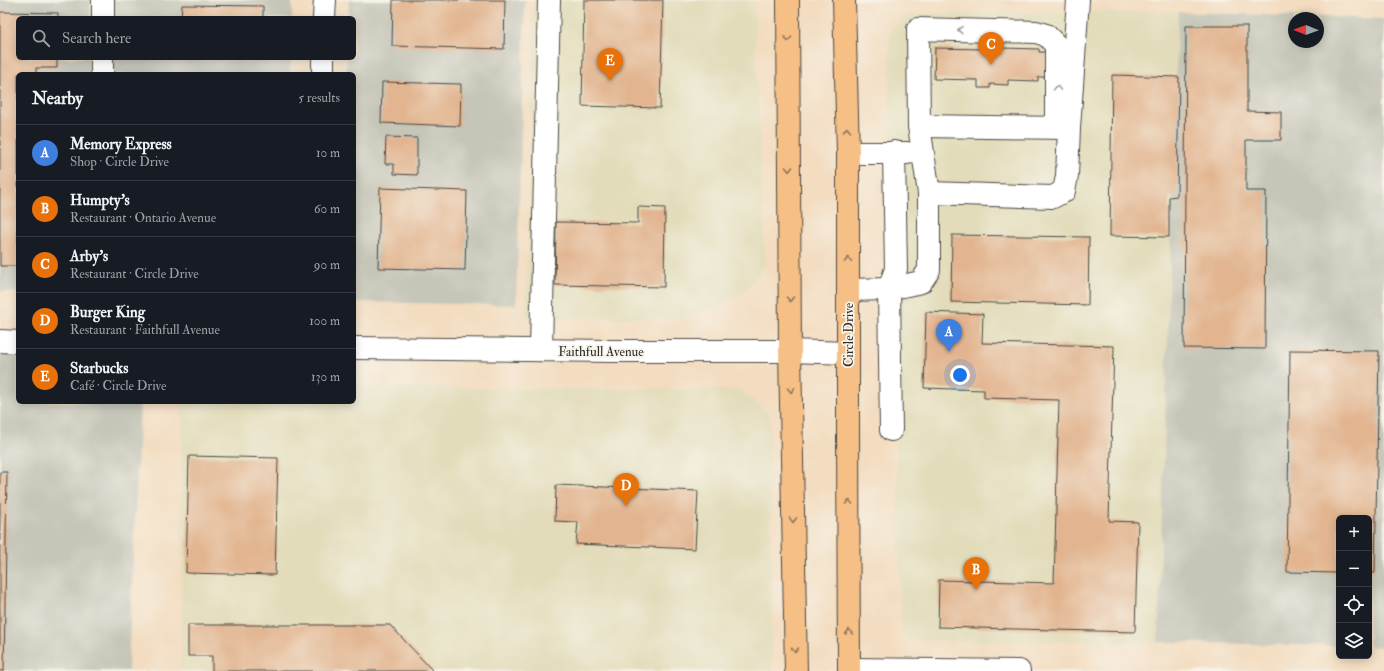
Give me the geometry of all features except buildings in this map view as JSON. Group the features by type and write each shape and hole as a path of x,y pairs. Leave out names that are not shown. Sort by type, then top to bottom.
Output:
{"highway":[{"path":"788,0 790,351 796,671"},
{"name":"Circle Drive","path":"844,0 848,153 850,670"}],"street":[{"path":"103,0 103,16"},
{"path":"324,16 325,0"},
{"path":"541,350 549,0"},
{"path":"1063,128 1078,0"},
{"path":"848,290 889,290 921,282 929,270 929,193 920,126 918,29 1036,32 1046,35 1056,45 1068,176 1064,190 1053,196 929,193"},
{"path":"102,60 102,72"},
{"path":"323,60 323,72"},
{"path":"920,126 1063,128"},
{"path":"891,430 889,290 896,270 894,152"},
{"path":"848,153 894,152 923,154"},
{"path":"0,341 16,342"},
{"name":"Faithfull Avenue","path":"356,348 790,351 848,353"},
{"path":"850,670 1019,671"}],"shaded area":[{"path":"0,0 91,0 90,16 16,16 16,60 89,60 89,72 16,72 16,292 0,292"},
{"path":"112,0 292,0 292,16 111,16"},
{"path":"349,0 525,0 516,305 356,302 356,72 346,72 347,60 356,60 356,16 348,16"},
{"path":"534,0 754,0 765,265 748,287 723,306 684,318 526,318"},
{"path":"1178,12 1158,642 910,641 901,628 893,310 889,33 905,15 936,13"},
{"path":"1178,12 1288,16 1288,48 1324,48 1324,17 1384,19 1384,647 1372,646 1372,515 1336,515 1336,646 1158,642"},
{"path":"110,60 291,60 290,72 110,72"},
{"path":"0,341 16,341 16,404 140,404 128,671 0,671"},
{"path":"356,387 740,390 770,415 772,671 181,671 182,404 356,404"}],"place":[{"name":"Arby's","path":"991,65"},
{"name":"Starbucks","path":"610,81"},
{"name":"Memory Express","path":"949,352"},
{"name":"Burger King","path":"626,506"},
{"name":"Humpty's","path":"976,590"}]}
